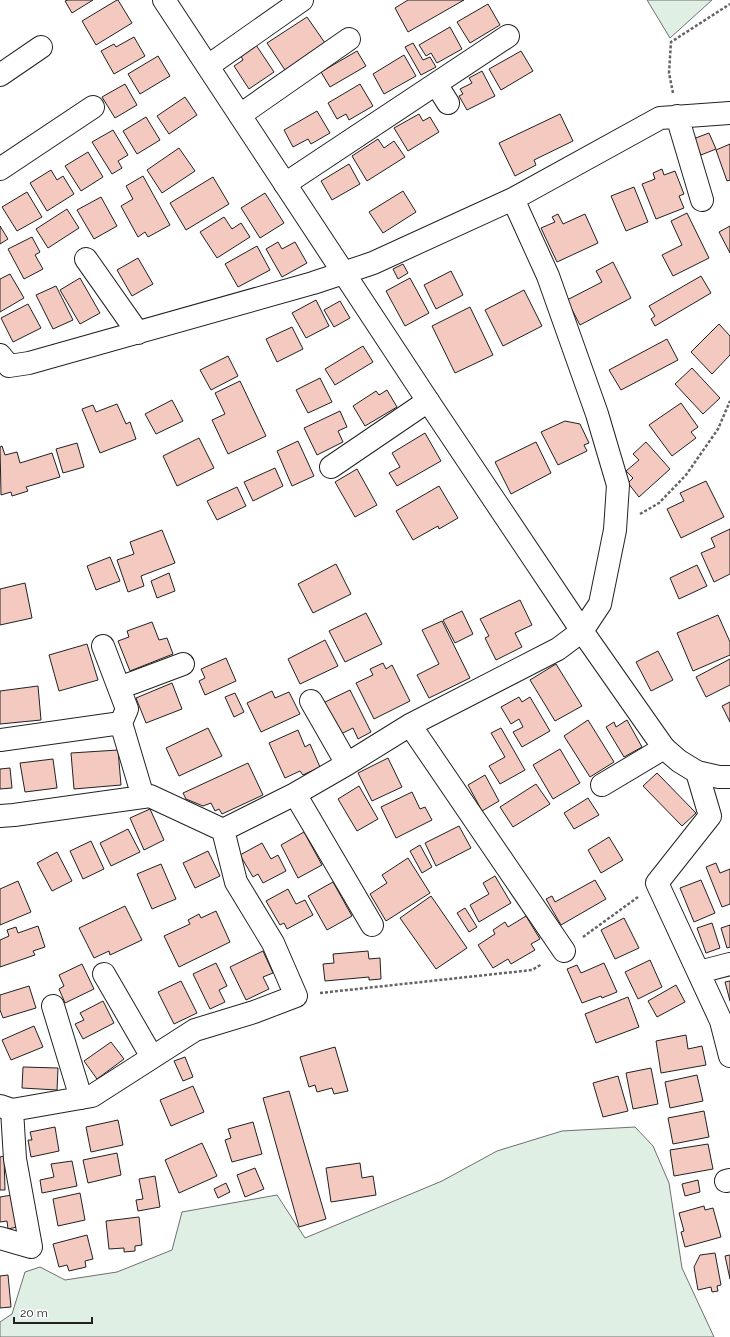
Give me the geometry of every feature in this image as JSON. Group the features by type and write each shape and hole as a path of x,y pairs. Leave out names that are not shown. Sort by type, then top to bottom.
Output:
{"street":[{"path":"164,0 428,401 582,631 664,748 679,761 697,772 719,777 730,777"},
{"path":"208,66 302,0"},
{"path":"285,184 508,36"},
{"path":"240,115 349,39"},
{"path":"0,75 41,47"},
{"path":"436,84 448,103"},
{"path":"0,169 93,107"},
{"path":"0,355 8,366 29,363 313,283 373,263 513,199 660,118 730,113"},
{"path":"677,116 702,200"},
{"path":"223,830 295,794 410,725 558,649 582,631 600,604 615,530 618,485 597,414 548,276 513,199"},
{"path":"86,259 138,333"},
{"path":"331,467 428,401"},
{"path":"103,646 127,709 121,723 143,797"},
{"path":"119,688 183,664"},
{"path":"311,701 347,764"},
{"path":"0,740 121,723"},
{"path":"410,725 564,951"},
{"path":"602,785 664,748"},
{"path":"697,772 710,816 657,883 721,1021 730,1056"},
{"path":"295,794 372,925"},
{"path":"0,816 150,796 223,830"},
{"path":"0,1238 31,1247 6,1108 92,1096 195,1030 254,1012 296,996 273,943 236,882 223,830"},
{"path":"699,972 730,964"},
{"path":"104,974 152,1057"},
{"path":"53,1006 81,1098"}],"path":[{"path":"677,116 669,73 671,42 730,4"},
{"path":"615,530 659,503 686,475 718,429 730,401"},
{"path":"296,996 532,970 564,951 657,883"}],"green space":[{"path":"647,0 712,0 670,38"},
{"path":"635,1127 653,1146 669,1183 682,1268 714,1337 0,1337 0,1322 12,1314 25,1272 40,1267 65,1280 117,1272 172,1250 182,1212 277,1195 305,1238 442,1181 497,1151 562,1131"}],"building":[{"path":"93,0 72,13 65,1"},
{"path":"117,0 132,23 96,45 82,21"},
{"path":"408,0 464,0 408,32 395,8"},
{"path":"488,4 500,25 470,43 457,22"},
{"path":"307,17 325,43 285,70 267,43"},
{"path":"450,27 462,49 437,63 431,53 426,56 419,45"},
{"path":"134,37 145,56 114,74 101,51 114,44 116,47"},
{"path":"413,43 423,60 430,57 436,67 421,75 405,47"},
{"path":"256,45 274,72 249,89 234,66 243,60 241,56"},
{"path":"357,51 366,66 330,87 321,72"},
{"path":"521,51 533,71 501,90 489,69"},
{"path":"404,55 416,76 384,94 373,74"},
{"path":"158,56 170,76 140,94 128,74"},
{"path":"482,71 495,96 467,110 459,96 463,94 460,89 472,83 469,78"},
{"path":"125,84 137,105 115,118 102,97"},
{"path":"360,84 373,106 349,120 346,114 337,119 328,103"},
{"path":"185,97 197,115 169,134 157,116"},
{"path":"317,111 330,133 311,144 308,139 293,147 284,130"},
{"path":"419,114 423,121 430,117 439,132 408,151 394,128"},
{"path":"560,114 573,141 534,160 536,165 515,176 499,143"},
{"path":"146,117 160,140 137,154 123,131"},
{"path":"113,130 128,155 118,161 122,168 112,174 92,142"},
{"path":"709,133 716,149 701,155 693,139"},
{"path":"378,139 384,148 394,141 405,157 367,181 352,156"},
{"path":"730,144 730,180 727,181 716,150"},
{"path":"179,148 195,171 162,193 147,170"},
{"path":"88,152 103,177 81,191 65,166"},
{"path":"349,164 360,184 332,200 321,181"},
{"path":"662,169 664,175 675,171 684,194 679,196 684,208 656,219 642,184 655,179 653,173"},
{"path":"51,170 57,180 63,176 74,194 47,211 30,183"},
{"path":"143,176 170,225 148,237 145,232 138,237 121,206 133,199 126,186"},
{"path":"213,177 229,204 186,230 170,203"},
{"path":"634,187 648,222 626,231 611,196"},
{"path":"403,191 416,212 383,233 369,212"},
{"path":"27,192 42,217 17,231 2,207"},
{"path":"265,193 284,223 260,238 241,208"},
{"path":"101,197 117,226 94,239 77,210"},
{"path":"67,209 79,228 48,248 36,229"},
{"path":"687,213 709,258 673,276 662,255 682,245 671,221"},
{"path":"558,214 563,224 585,214 598,243 557,262 541,228 555,222 552,217"},
{"path":"224,217 232,229 241,223 250,237 217,258 200,232"},
{"path":"0,226 8,239 0,244"},
{"path":"730,226 730,253 719,232"},
{"path":"32,237 40,252 35,255 43,269 24,279 8,249"},
{"path":"278,242 282,249 295,242 307,263 282,277 266,249"},
{"path":"257,246 270,270 238,287 225,264"},
{"path":"138,258 153,284 132,296 117,270"},
{"path":"613,262 631,298 580,325 567,300 602,282 596,271"},
{"path":"403,264 408,273 398,279 393,269"},
{"path":"451,271 463,295 436,309 424,285"},
{"path":"10,274 24,298 0,312 0,279"},
{"path":"701,276 711,293 655,326 651,319 655,316 649,306"},
{"path":"80,278 100,313 80,324 60,290"},
{"path":"410,278 429,313 405,326 386,291"},
{"path":"56,286 73,320 53,329 36,295"},
{"path":"524,290 542,326 503,346 485,310"},
{"path":"316,300 329,326 306,338 292,313"},
{"path":"340,301 350,318 334,327 324,310"},
{"path":"28,304 41,328 13,342 1,318"},
{"path":"470,307 493,355 455,373 432,326"},
{"path":"719,324 730,336 730,355 712,374 691,352"},
{"path":"292,327 303,349 277,362 266,339"},
{"path":"667,339 678,360 621,390 609,370"},
{"path":"363,346 373,362 335,385 325,369"},
{"path":"228,356 238,376 211,390 200,370"},
{"path":"692,368 720,398 703,414 675,384"},
{"path":"320,378 332,402 308,413 296,390"},
{"path":"240,381 266,436 228,454 212,420 225,414 215,393"},
{"path":"387,390 397,407 365,426 353,406 376,391 379,395"},
{"path":"172,400 183,421 156,434 145,414"},
{"path":"681,403 698,427 691,432 696,438 672,456 649,425"},
{"path":"117,404 126,424 130,422 136,439 100,453 82,409 93,405 96,412"},
{"path":"340,411 347,427 338,431 343,442 317,455 304,428"},
{"path":"565,421 580,424 589,443 584,445 587,451 558,465 541,432"},
{"path":"425,433 441,461 397,486 389,473 400,467 392,453"},
{"path":"199,438 214,468 177,486 163,456"},
{"path":"298,441 314,476 292,486 277,451"},
{"path":"536,442 551,473 511,494 495,462"},
{"path":"646,442 670,469 639,497 628,483 633,478 626,471 639,460 633,454"},
{"path":"77,443 84,467 63,473 56,449"},
{"path":"2,446 5,455 17,452 20,463 52,453 60,477 26,487 28,491 12,496 11,492 1,495 0,447"},
{"path":"275,468 283,486 253,501 244,482"},
{"path":"357,469 377,505 355,517 335,482"},
{"path":"706,481 724,517 681,538 667,509 684,501 680,493"},
{"path":"439,486 458,518 439,529 438,526 413,540 396,511"},
{"path":"237,487 246,506 217,520 207,501"},
{"path":"730,529 730,574 714,582 701,553 715,547 711,538"},
{"path":"162,530 175,563 141,576 144,586 128,592 117,560 134,554 130,542"},
{"path":"110,557 120,581 96,590 87,566"},
{"path":"336,564 351,594 313,613 298,584"},
{"path":"697,565 707,586 679,599 670,578"},
{"path":"169,573 175,591 157,598 151,581"},
{"path":"25,583 32,618 0,625 0,589"},
{"path":"520,600 532,625 515,633 522,647 496,660 485,638 489,636 480,619"},
{"path":"462,611 473,634 455,643 443,620"},
{"path":"366,613 382,644 345,662 329,631"},
{"path":"718,615 730,642 730,655 693,671 677,633"},
{"path":"442,621 470,678 429,698 417,675 439,664 422,630"},
{"path":"152,622 159,640 167,638 173,654 130,671 118,641 129,637 127,631"},
{"path":"325,640 338,666 300,684 288,659"},
{"path":"87,644 98,680 59,691 49,655"},
{"path":"658,651 673,680 651,691 636,662"},
{"path":"226,658 236,681 205,695 199,681 205,678 201,669"},
{"path":"730,659 730,685 706,697 696,677"},
{"path":"383,663 386,669 392,665 410,701 374,719 356,683 373,675 370,669"},
{"path":"556,664 582,706 555,721 530,680"},
{"path":"172,683 182,709 146,723 136,698"},
{"path":"38,686 41,720 0,724 0,691"},
{"path":"350,690 371,732 358,739 353,728 339,735 323,703"},
{"path":"272,691 275,698 289,692 300,714 261,732 247,703"},
{"path":"235,693 244,712 234,717 225,697"},
{"path":"519,697 522,702 530,697 550,731 522,747 513,732 523,727 519,719 511,724 501,707"},
{"path":"730,702 730,722 722,706"},
{"path":"588,720 614,762 590,777 564,736"},
{"path":"627,720 642,747 624,757 606,727 614,722 616,727"},
{"path":"208,728 222,756 179,776 166,748"},
{"path":"501,728 525,770 500,784 489,766 505,757 491,733"},
{"path":"298,730 305,747 310,744 320,767 303,775 300,771 285,778 269,743"},
{"path":"560,749 580,783 553,799 533,765"},
{"path":"118,750 121,785 74,789 71,753"},
{"path":"388,758 402,787 372,801 358,773"},
{"path":"53,759 57,788 25,792 20,763"},
{"path":"248,763 263,795 222,814 219,809 215,811 211,803 203,806 186,799 183,793"},
{"path":"10,768 12,788 0,789 0,769"},
{"path":"657,773 696,813 682,826 643,786"},
{"path":"485,775 499,801 482,811 468,785"},
{"path":"536,784 550,804 513,827 500,807"},
{"path":"359,786 378,819 357,831 338,799"},
{"path":"412,792 420,809 425,807 432,820 396,838 381,807"},
{"path":"588,798 599,815 574,829 564,813"},
{"path":"150,809 164,840 144,850 130,818"},
{"path":"459,826 471,848 436,866 425,843"},
{"path":"128,829 140,852 111,866 100,843"},
{"path":"304,832 322,865 298,878 281,845"},
{"path":"609,837 623,860 601,873 588,850"},
{"path":"91,841 104,869 83,879 70,851"},
{"path":"262,843 271,859 278,855 286,871 263,883 258,874 253,877 240,855"},
{"path":"420,845 432,867 422,873 410,851"},
{"path":"208,851 220,876 195,888 183,863"},
{"path":"57,852 72,881 52,891 37,863"},
{"path":"408,858 430,893 386,921 370,894 387,883 382,875"},
{"path":"716,863 720,873 730,869 730,904 722,907 706,867"},
{"path":"161,864 176,899 152,909 137,874"},
{"path":"495,876 511,903 479,922 470,905 489,894 483,883"},
{"path":"595,880 606,899 561,925 546,899 552,896 555,902"},
{"path":"701,880 715,913 694,922 680,888"},
{"path":"18,881 31,912 0,925 0,889"},
{"path":"333,882 352,916 327,930 308,896"},
{"path":"288,889 296,904 305,900 313,915 287,929 284,923 280,925 266,901"},
{"path":"431,896 467,948 436,969 400,918"},
{"path":"125,906 142,940 110,955 109,951 94,958 79,928"},
{"path":"465,908 477,927 469,932 457,913"},
{"path":"216,911 230,942 179,967 164,936 190,924 188,920 199,914 201,918"},
{"path":"526,916 540,939 531,944 535,950 511,964 508,959 493,968 478,945 495,934 493,930 505,922 508,927"},
{"path":"624,918 639,948 615,959 601,930"},
{"path":"712,923 720,948 706,953 697,928"},
{"path":"730,925 730,947 727,948 721,928"},
{"path":"38,926 45,947 33,951 35,955 0,967 0,940 9,936 7,930 16,927 18,933"},
{"path":"263,951 273,973 263,977 269,989 246,1000 230,967"},
{"path":"368,951 369,959 380,958 381,979 369,980 369,977 325,981 323,964 334,963 333,954"},
{"path":"650,960 662,987 638,999 625,972"},
{"path":"216,963 227,986 219,990 225,1002 210,1009 193,974"},
{"path":"604,963 617,992 602,998 601,996 582,1003 567,969 577,965 581,973"},
{"path":"82,964 94,989 65,1003 59,989 64,986 59,975"},
{"path":"181,981 197,1013 174,1024 158,992"},
{"path":"730,981 730,1001 725,982"},
{"path":"676,985 685,1002 657,1017 648,1001"},
{"path":"29,986 36,1008 3,1018 0,1010 0,995"},
{"path":"628,997 639,1027 596,1043 585,1014"},
{"path":"103,1001 114,1023 83,1039 75,1024 84,1020 80,1013"},
{"path":"34,1026 43,1047 11,1060 2,1040"},
{"path":"686,1035 688,1049 702,1046 706,1065 661,1073 656,1041"},
{"path":"111,1042 124,1059 97,1079 84,1061"},
{"path":"335,1047 348,1091 334,1094 332,1088 317,1092 315,1085 309,1087 300,1057"},
{"path":"185,1057 193,1077 183,1081 174,1061"},
{"path":"23,1067 58,1068 57,1090 22,1088"},
{"path":"651,1068 658,1104 633,1109 626,1073"},
{"path":"697,1075 703,1101 670,1108 665,1082"},
{"path":"618,1076 628,1111 603,1117 593,1083"},
{"path":"193,1086 204,1112 171,1126 160,1100"},
{"path":"289,1091 326,1219 299,1227 263,1098"},
{"path":"704,1111 709,1137 673,1144 668,1118"},
{"path":"118,1120 123,1145 91,1152 86,1127"},
{"path":"253,1122 262,1154 232,1162 225,1140 231,1138 228,1129"},
{"path":"55,1127 59,1151 31,1157 28,1140 32,1140 30,1132"},
{"path":"202,1143 217,1176 179,1193 165,1160"},
{"path":"708,1144 713,1169 674,1176 670,1150"},
{"path":"117,1153 121,1175 88,1183 83,1160"},
{"path":"4,1156 5,1190 0,1190 0,1157"},
{"path":"72,1161 77,1186 42,1193 40,1180 54,1177 51,1164"},
{"path":"360,1163 362,1178 373,1176 376,1195 331,1202 326,1168"},
{"path":"255,1168 264,1189 245,1197 237,1175"},
{"path":"155,1176 160,1207 138,1211 136,1200 143,1199 139,1179"},
{"path":"698,1180 700,1192 685,1196 682,1184"},
{"path":"226,1183 230,1192 218,1198 214,1189"},
{"path":"80,1193 85,1220 58,1226 53,1199"},
{"path":"12,1195 17,1227 8,1229 7,1221 0,1222 0,1197"},
{"path":"704,1206 705,1210 713,1208 721,1237 685,1247 681,1232 684,1231 679,1213"},
{"path":"139,1217 142,1245 135,1246 135,1251 124,1252 124,1248 109,1249 106,1221"},
{"path":"87,1235 93,1259 85,1261 86,1267 69,1271 67,1265 59,1267 53,1244"},
{"path":"715,1253 721,1285 717,1286 718,1291 712,1292 711,1287 698,1290 694,1267 700,1255"},
{"path":"730,1255 730,1279 725,1256"},
{"path":"8,1275 11,1307 0,1308 0,1276"}]}
